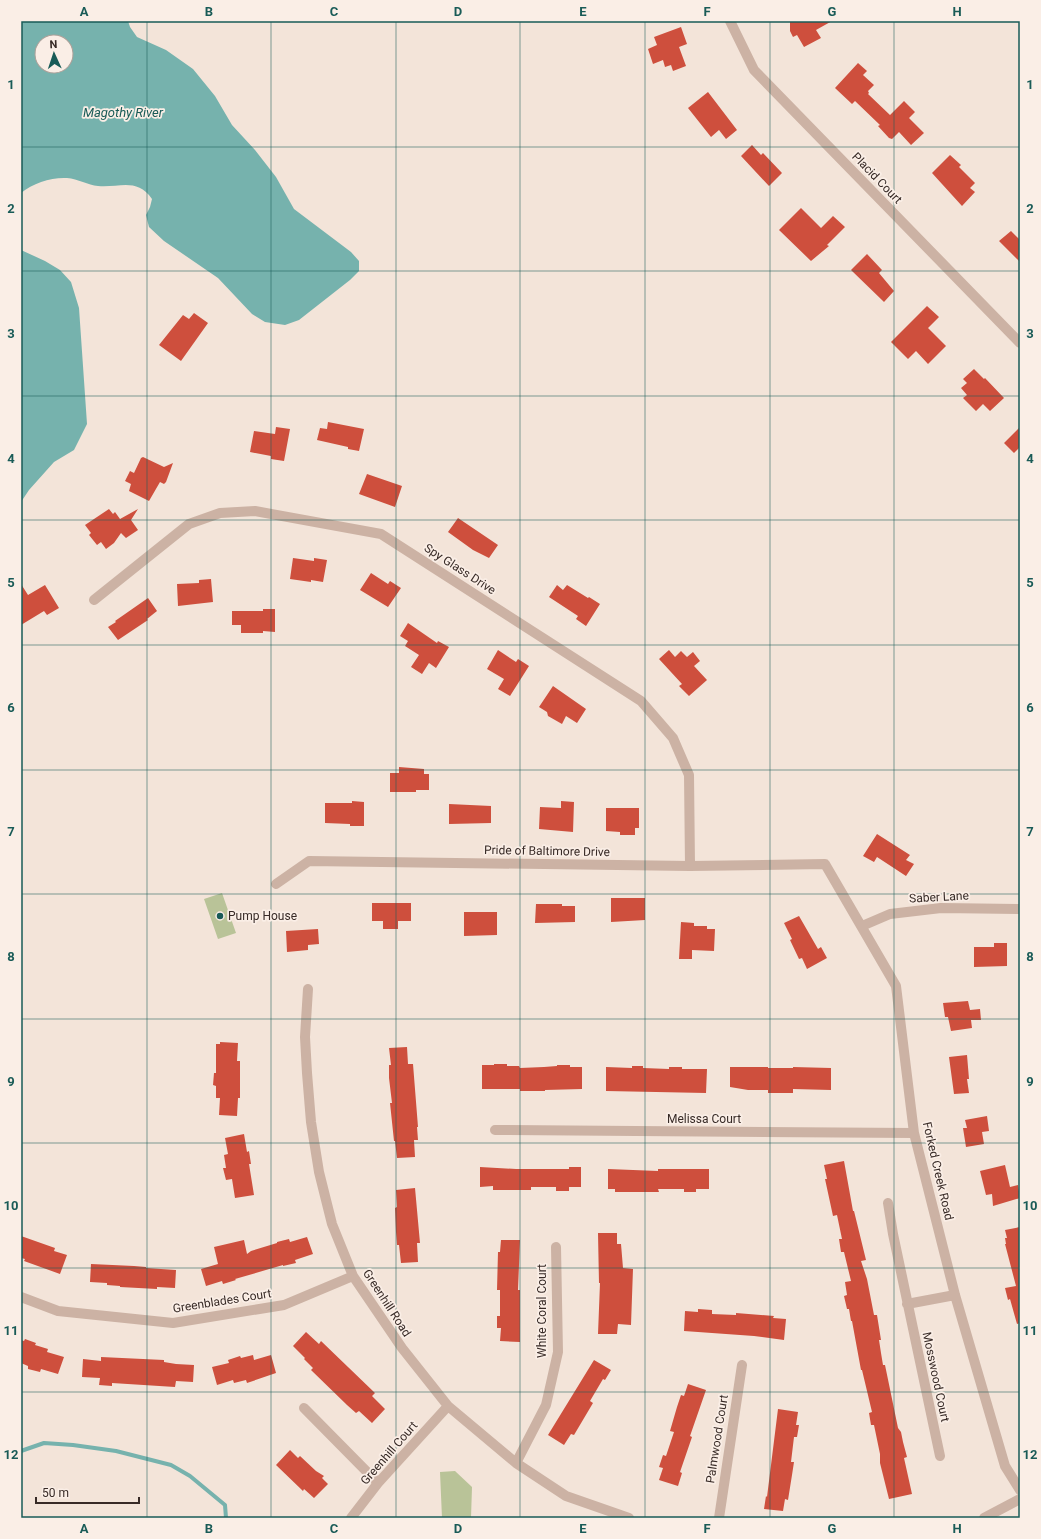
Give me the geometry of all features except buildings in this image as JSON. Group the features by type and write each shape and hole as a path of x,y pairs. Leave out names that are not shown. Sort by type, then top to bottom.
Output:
{"street":[{"name":"Placid Court","path":"730,21 754,70 1020,343"},
{"name":"Spy Glass Drive","path":"94,600 189,524 220,513 255,511 381,534 641,701 673,738 689,775 690,866"},
{"name":"Pride of Baltimore Drive","path":"276,884 309,861 690,866 825,864"},
{"name":"Forked Creek Road","path":"825,864 896,986 914,1133 955,1295 1005,1466 1020,1490"},
{"name":"Saber Lane","path":"862,926 890,914 940,908 1020,909"},
{"name":"Greenhill Road","path":"308,989 306,1037 311,1122 319,1172 332,1224 353,1276 402,1348 448,1406 516,1463 566,1496 629,1518"},
{"name":"Melissa Court","path":"495,1130 914,1133"},
{"name":"Mosswood Court","path":"888,1203 907,1304 940,1456"},
{"name":"White Coral Court","path":"516,1463 546,1405 558,1352 556,1247"},
{"name":"Greenblades Court","path":"21,1297 58,1311 173,1323 284,1305 353,1276"},
{"path":"907,1304 955,1295"},
{"name":"Palmwood Court","path":"719,1518 742,1365"},
{"name":"Greenhill Court","path":"350,1518 378,1483 448,1406"},
{"path":"304,1408 378,1483"},
{"path":"984,1518 1020,1499"}],"green space":[{"name":"Pump House","path":"222,893 236,933 218,939 204,899"},
{"path":"455,1471 472,1487 471,1518 442,1518 440,1472"}],"water":[{"name":"Magothy River","path":"21,21 128,21 137,37 166,50 193,69 215,96 232,125 255,150 276,177 294,209 351,252 359,261 359,271 350,280 299,320 285,325 265,322 252,314 218,278 164,241 149,227 146,215 152,199 140,188 127,185 98,186 67,178 61,178 49,180 26,189 21,193"},
{"path":"21,250 60,270 71,282 79,308 87,424 74,450 54,462 29,490 21,502"}],"waterway":[{"path":"21,1451 44,1443 73,1445 116,1451 171,1465 190,1476 225,1505 226,1518"}],"place":[{"name":"Pump House","path":"220,916"}]}
